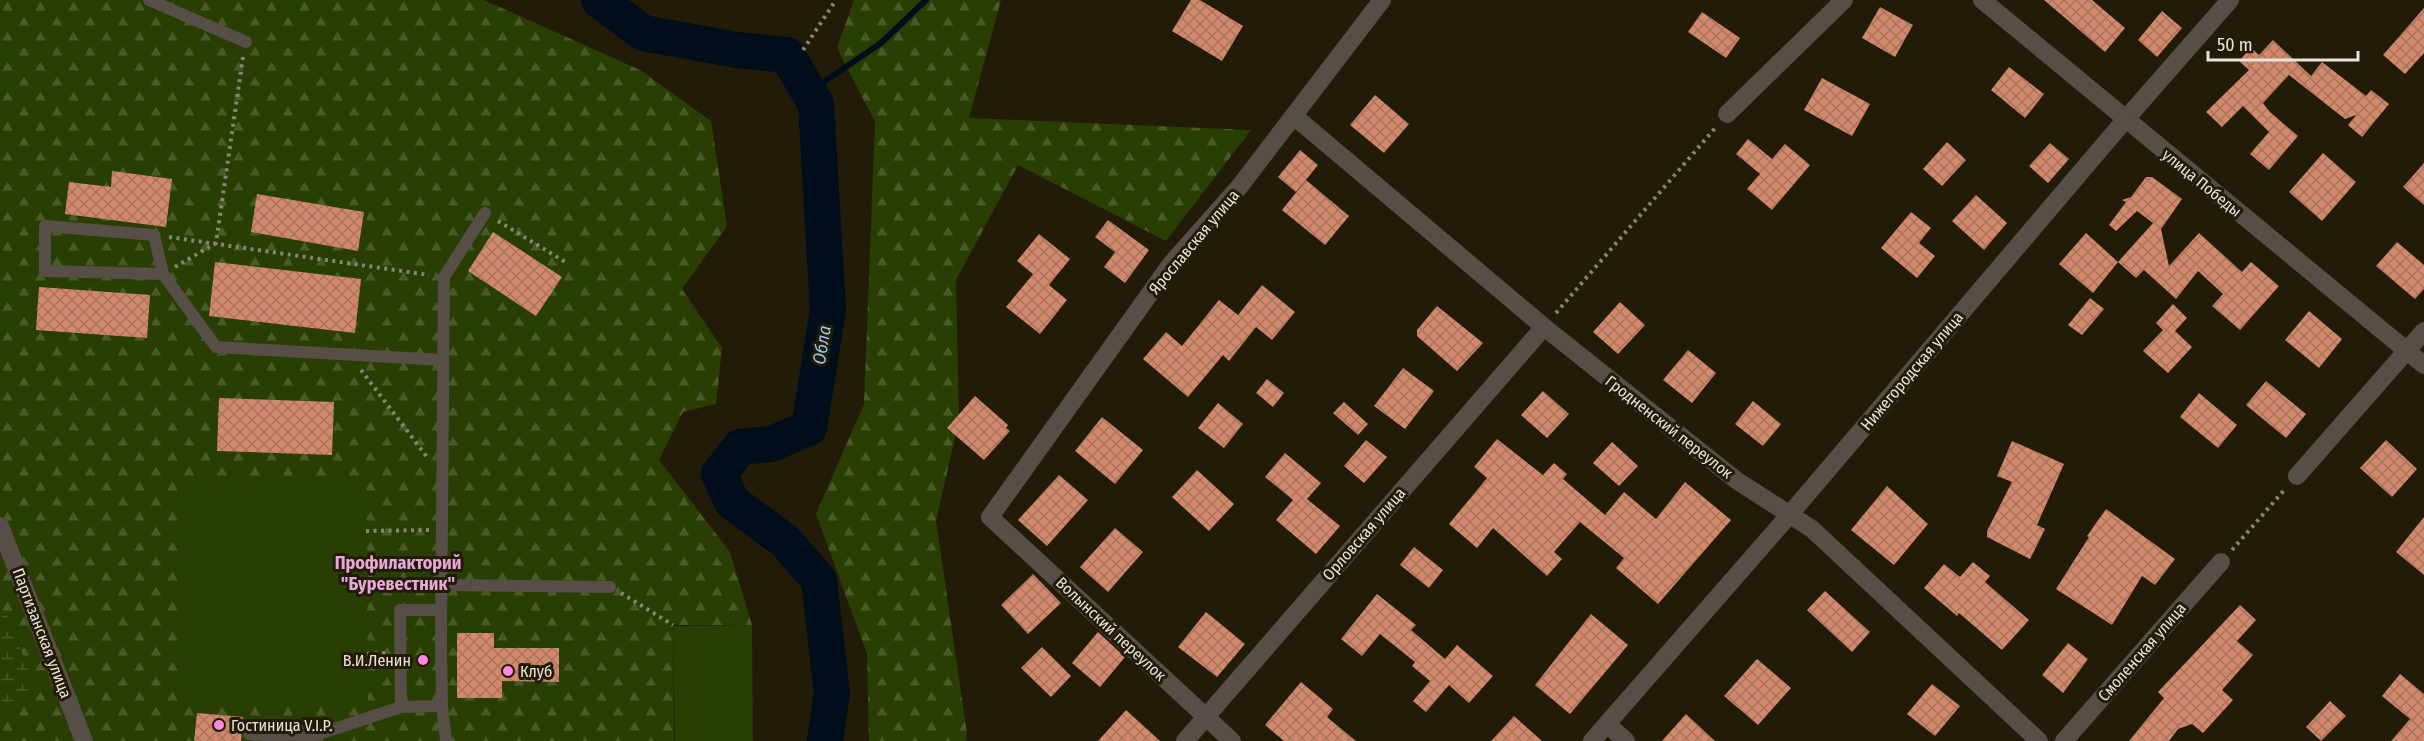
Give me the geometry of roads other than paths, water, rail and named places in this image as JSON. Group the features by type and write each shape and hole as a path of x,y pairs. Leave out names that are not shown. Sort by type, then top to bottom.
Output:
{"street":[{"name":"Ярославская улица","path":"990,517 1171,264 1240,186 1295,117 1382,0"},
{"path":"1727,114 1844,0"},
{"name":"улица Победы","path":"1982,0 2424,364"},
{"name":"Нижегородская улица","path":"1592,741 1791,513 2230,0"},
{"name":"Гродненский переулок","path":"1295,117 1544,327 1736,480 1791,513 1812,529 2039,741"},
{"name":"Орловская улица","path":"1185,741 1544,327"},
{"path":"2297,476 2424,331"},
{"name":"Волынский переулок","path":"990,517 1232,741"},
{"name":"Партизанская улица","path":"0,526 84,741"},
{"name":"Смоленская улица","path":"2064,741 2221,562"},
{"path":"1606,724 1626,741"}],"lane":[{"path":"149,0 246,42"},
{"path":"446,741 441,705 444,277 485,213"},
{"path":"163,274 45,271 45,226 154,235 163,274 216,347 443,360"},
{"path":"441,585 610,586"},
{"path":"401,706 400,610 441,610"},
{"path":"249,734 307,738 401,706 441,705"}],"waterway":[{"name":"Обла","path":"599,0 643,33 737,50 787,55 816,104 828,310 809,428 771,444 740,447 719,474 732,502 785,541 819,580 832,693 825,741"},
{"path":"809,92 881,43 926,0"}],"place":[{"name":"В.И.Ленин","path":"423,660"},
{"name":"Клуб","path":"508,671"},
{"name":"Гостиница V.I.P.","path":"219,725"}],"district":[{"name":"Профилакторий \"Буревестник\"","path":"398,573"}]}
